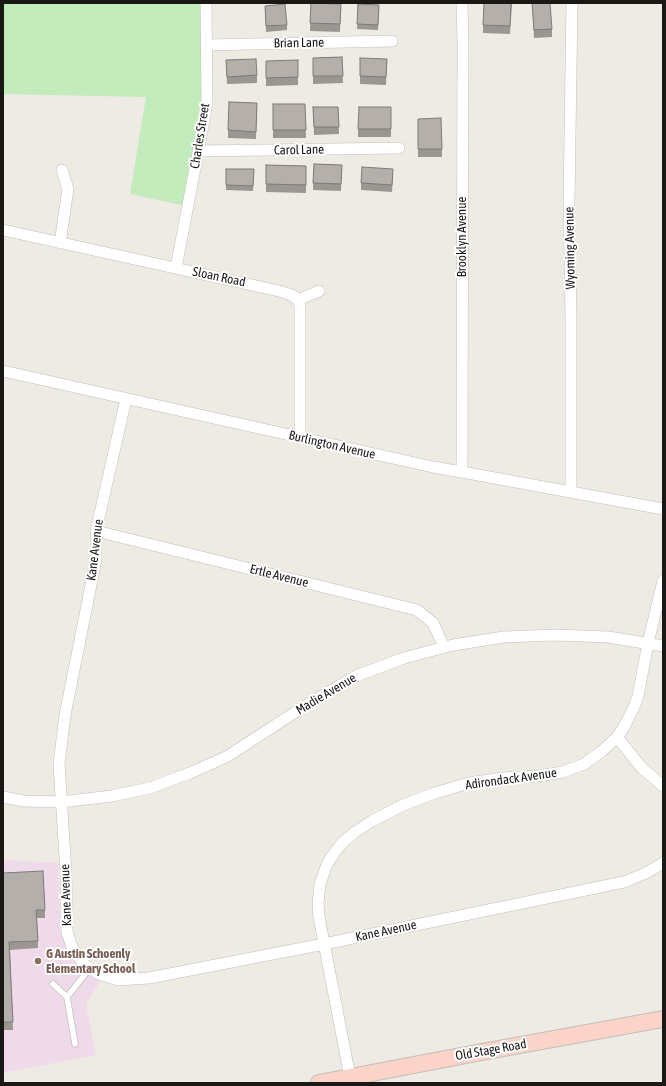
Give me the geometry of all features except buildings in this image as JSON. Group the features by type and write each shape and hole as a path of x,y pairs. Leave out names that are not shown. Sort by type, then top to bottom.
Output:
{"main road":[{"name":"Old Stage Road","path":"319,1083 663,1019"}],"street":[{"name":"Charles Street","path":"176,268 199,151 206,102 206,3"},
{"name":"Brooklyn Avenue","path":"462,3 462,472"},
{"name":"Wyoming Avenue","path":"571,492 569,202 572,3"},
{"name":"Brian Lane","path":"206,45 392,41"},
{"name":"Carol Lane","path":"199,151 399,148"},
{"path":"60,243 68,189 62,170"},
{"name":"Sloan Road","path":"3,230 280,291 292,295 298,300"},
{"path":"300,438 300,306 298,300 319,291"},
{"name":"Burlington Avenue","path":"3,371 433,467 663,509"},
{"name":"Kane Avenue","path":"126,399 96,531 96,560 65,715 59,764 66,873 67,932 72,948 85,965 99,974 118,980 149,978 324,944 624,882 646,873 663,863"},
{"name":"Ertle Avenue","path":"96,531 417,610 433,623 444,647"},
{"name":"Adirondack Avenue","path":"350,1077 319,917 318,903 321,880 335,851 355,832 372,821 403,805 469,783 552,774 574,768 602,752 617,737 624,727 638,696 648,643 663,581"},
{"name":"Madie Avenue","path":"3,797 61,802 112,796 150,788 190,773 228,756 300,709 356,676 404,658 444,647 504,637 555,635 608,637 663,646"},
{"path":"617,737 641,767 663,786"}],"lane":[{"path":"67,997 90,968"},
{"path":"53,984 67,997 75,1044"}],"shaded area":[{"name":"G Austin Schoenly Elementary School","path":"3,860 58,863 60,926 63,940 69,953 79,968 100,981 86,1004 96,1055 3,1073"}],"green space":[{"path":"3,3 201,3 204,108 186,206 130,194 146,97 3,94"}],"place":[{"name":"G Austin Schoenly Elementary School","path":"38,961"}]}
